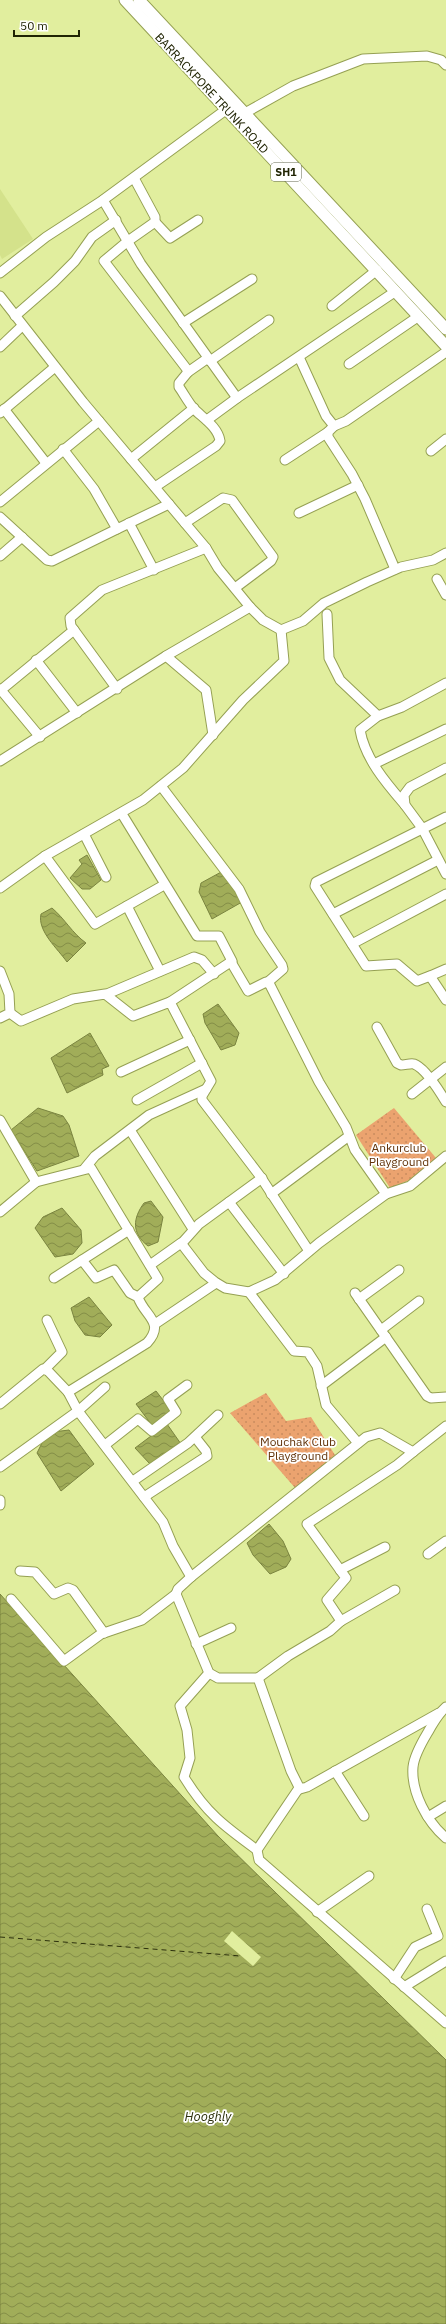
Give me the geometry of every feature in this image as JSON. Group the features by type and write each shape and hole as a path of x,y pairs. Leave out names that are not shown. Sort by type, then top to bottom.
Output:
{"main road":[{"name":"BARRACKPORE TRUNK ROAD","path":"125,0 232,106 245,113 446,330"},
{"name":"BARRACKPORE TRUNK ROAD","path":"139,0 376,270 446,346"}],"street":[{"path":"428,49 442,60"},
{"path":"245,113 293,86 363,59 414,55 442,60"},
{"path":"0,273 46,237 103,200 232,106"},
{"path":"134,178 155,218 155,222 170,238 198,220"},
{"path":"103,200 141,264 236,398"},
{"path":"15,316 75,261 92,237 116,220"},
{"path":"155,222 128,241 104,261 188,372"},
{"path":"332,306 376,270"},
{"path":"183,323 252,280"},
{"path":"207,420 236,398 396,291"},
{"path":"0,296 22,326 99,421 206,548 218,568 250,607 263,620 281,630"},
{"path":"349,364 419,316"},
{"path":"155,487 216,446 220,441 219,437 207,420 194,408 179,387 179,383 188,372 269,320"},
{"path":"0,347 22,326"},
{"path":"285,460 331,429 346,421 446,352"},
{"path":"299,357 331,429 328,437 358,485 378,526 395,569"},
{"path":"46,463 2,411 55,367"},
{"path":"131,459 194,408"},
{"path":"0,502 99,421"},
{"path":"431,451 446,439"},
{"path":"63,449 94,489 117,529"},
{"path":"299,513 358,485"},
{"path":"185,523 223,498 232,500 273,557 271,561 235,588"},
{"path":"0,517 47,560 52,561 169,504"},
{"path":"129,523 154,570"},
{"path":"0,556 22,536"},
{"path":"117,689 74,630 70,623 70,618 102,590 206,548"},
{"path":"281,630 303,621 324,603 395,569 433,560 446,552"},
{"path":"437,579 446,596"},
{"path":"0,761 117,689 166,656 250,607"},
{"path":"327,614 329,658 340,680 378,716"},
{"path":"40,737 0,689 74,630"},
{"path":"0,888 45,856 122,814 184,768 243,700 284,661 281,630"},
{"path":"166,656 206,690 213,735"},
{"path":"36,660 78,712"},
{"path":"446,683 402,707 378,716 360,730 362,743 374,764 385,782 422,828 446,874"},
{"path":"374,764 446,729"},
{"path":"405,805 404,795 410,787 446,768"},
{"path":"122,814 164,885 197,936 219,936 231,962 248,991 268,982 283,969 282,965 261,934 239,889 160,786"},
{"path":"446,817 316,882 316,889 368,967 397,964 415,981 446,969"},
{"path":"84,834 106,877"},
{"path":"45,856 95,923 164,885"},
{"path":"333,914 438,860"},
{"path":"352,944 446,894"},
{"path":"127,906 160,971"},
{"path":"10,1013 21,1020 73,998 107,994 194,957 202,960 214,974"},
{"path":"107,994 133,1016 170,1002 231,962"},
{"path":"0,971 9,994 10,1013"},
{"path":"430,976 446,1000"},
{"path":"268,982 355,1150 386,1194"},
{"path":"170,1002 211,1081 202,1096 202,1100 262,1178 309,1251"},
{"path":"0,1018 10,1013"},
{"path":"377,1027 398,1064 415,1064 430,1080 446,1102"},
{"path":"121,1072 190,1040"},
{"path":"137,1100 202,1063"},
{"path":"412,1094 446,1067"},
{"path":"85,1168 92,1158 162,1107 207,1088"},
{"path":"0,1120 36,1182"},
{"path":"130,1130 194,1230"},
{"path":"272,1194 349,1136"},
{"path":"182,1243 204,1273 216,1283 225,1288 249,1292 284,1274 309,1251 386,1194 410,1186 446,1156"},
{"path":"0,1212 36,1182 85,1168 91,1168 158,1279 138,1297"},
{"path":"150,1265 182,1243 194,1230 262,1178"},
{"path":"229,1202 284,1274"},
{"path":"54,1278 129,1230"},
{"path":"68,1392 147,1343 154,1334 155,1324 138,1297 130,1293 114,1270 96,1278 82,1260"},
{"path":"399,1270 357,1296 427,1396 431,1398 446,1397"},
{"path":"155,1324 216,1283"},
{"path":"249,1292 294,1351 308,1352 317,1366 326,1404 358,1443"},
{"path":"321,1386 383,1334 419,1301"},
{"path":"0,1404 45,1369 62,1352 47,1320"},
{"path":"45,1369 68,1392 78,1411 106,1445 144,1496 164,1525 173,1546 191,1577"},
{"path":"106,1445 138,1419 150,1430 155,1430 176,1412 168,1399 186,1385"},
{"path":"0,1467 78,1411 105,1387"},
{"path":"133,1481 195,1437 218,1415"},
{"path":"342,1621 327,1600 346,1581 340,1570 307,1524 397,1465 446,1426"},
{"path":"11,1599 63,1660 104,1633 139,1622 176,1594 191,1577 370,1434 380,1433 413,1452"},
{"path":"144,1496 207,1456 206,1451 195,1437"},
{"path":"428,1554 446,1541"},
{"path":"340,1570 385,1547"},
{"path":"20,1571 35,1572 54,1594 68,1588 73,1590 104,1633"},
{"path":"176,1594 209,1673 218,1678 258,1678 288,1656 330,1631 342,1621 395,1590"},
{"path":"196,1644 231,1628"},
{"path":"209,1673 180,1706 187,1730 190,1758 184,1777 199,1800 220,1824 258,1850"},
{"path":"258,1678 291,1771 299,1788"},
{"path":"299,1788 304,1789 442,1710"},
{"path":"442,1710 424,1739 413,1765 415,1788 428,1816 439,1832 446,1838"},
{"path":"335,1771 364,1816"},
{"path":"299,1788 258,1850 259,1860 446,2024"},
{"path":"428,1816 446,1806"},
{"path":"317,1912 369,1876"},
{"path":"394,1979 415,1947 438,1936 427,1909"},
{"path":"404,1987 446,1961"}],"shaded area":[{"path":"0,189 33,239 2,259 0,255"}],"green space":[{"name":"Ankurclub Playground","path":"394,1108 436,1158 417,1177 390,1188 356,1135"},
{"name":"Mouchak Club Playground","path":"266,1393 286,1421 311,1417 335,1455 296,1489 230,1413"}],"water":[{"path":"87,855 101,880 90,889 82,889 70,878 82,864 79,860"},
{"path":"223,871 242,902 212,919 199,892 201,883"},
{"path":"52,908 86,943 67,962 49,940 42,927 41,914"},
{"path":"218,1004 239,1033 235,1045 221,1050 205,1023 203,1014"},
{"path":"90,1033 109,1066 102,1069 103,1075 67,1093 51,1058"},
{"path":"38,1108 63,1116 69,1125 79,1156 37,1171 11,1130"},
{"path":"151,1201 163,1217 158,1242 148,1246 142,1241 136,1231 136,1220 144,1203"},
{"path":"62,1208 81,1230 82,1243 73,1254 55,1257 35,1228 43,1217"},
{"path":"89,1297 112,1325 100,1337 85,1335 75,1321 71,1308"},
{"path":"156,1391 173,1413 154,1428 136,1404"},
{"path":"167,1424 181,1444 150,1464 135,1448"},
{"path":"69,1430 94,1464 61,1491 37,1453 43,1441 53,1432"},
{"path":"269,1524 283,1541 291,1559 286,1567 270,1574 253,1555 247,1543"},
{"name":"Hooghly","path":"0,1594 218,1836 446,2060 446,2324 0,2324"}],"pier":[{"path":"232,1931 261,1957 253,1966 224,1941"}],"ferry route":[{"path":"0,1937 241,1956"}]}
